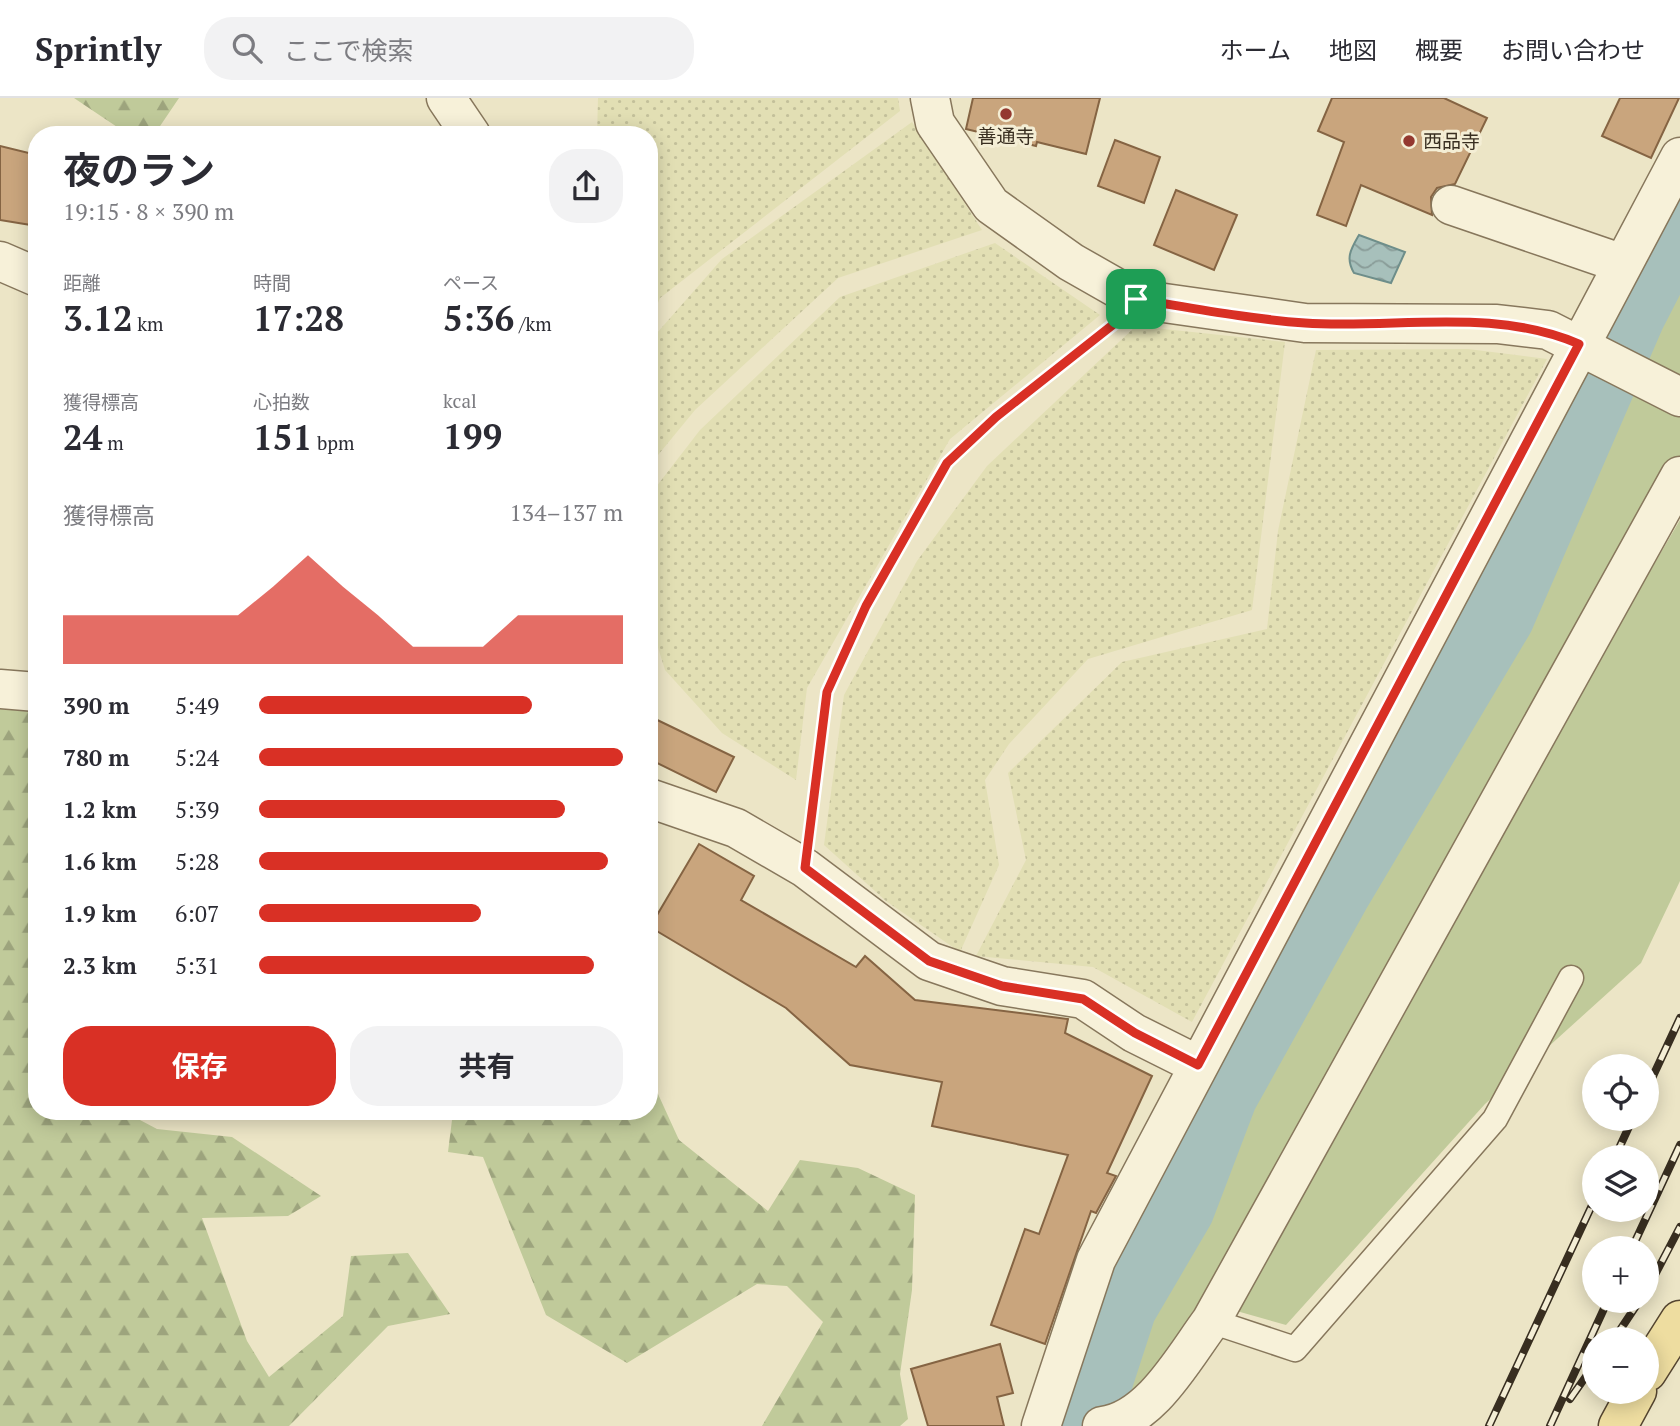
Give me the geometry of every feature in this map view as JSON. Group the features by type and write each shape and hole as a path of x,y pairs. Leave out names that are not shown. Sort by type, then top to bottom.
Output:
{"main road":[{"path":"1659,1353 1680,1320"},
{"path":"1618,1426 1630,1404"}],"street":[{"path":"446,98 465,126"},
{"path":"930,98 935,123 991,205 1071,262 1136,299 1305,323 1497,324 1548,330 1680,397"},
{"path":"1041,1426 1096,1260 1198,1065 1589,350 1623,264 1680,158"},
{"path":"1451,205 1623,264"},
{"path":"0,261 28,273"},
{"path":"1108,1425 1149,1401 1211,1321 1680,476"},
{"path":"0,689 28,691"},
{"path":"658,801 736,828 805,868 929,961 1002,986 1083,999 1135,1033 1198,1065"}],"lane":[{"path":"1211,1321 1295,1349 1495,1119 1572,978"}],"path":[{"path":"805,868 827,692 866,606 947,463 996,417 1129,312 1136,299"}],"shaded area":[{"path":"598,98 898,98 900,111 660,298 658,303 658,126 597,126"},
{"path":"912,122 982,230 838,278 695,410 658,455 658,332 722,259"},
{"path":"995,243 1100,315 950,439 807,688 796,780 722,733 665,670 658,648 658,484 700,430 840,297"},
{"path":"1136,326 1285,342 1252,610 1088,659 1009,744 985,780 999,865 960,952 886,901 824,845 844,695 917,561 987,466"},
{"path":"1468,349 1547,359 1192,1022 1093,967 976,956 1026,860 1008,773 1122,662 1267,629 1278,531 1316,350"}],"green space":[{"path":"74,98 179,98 160,126 116,126"},
{"path":"1680,272 1680,473 1232,1284 1680,520 1680,881 1641,963 1485,1104 1286,1325 1219,1306 1141,1407 1105,1400 1331,936 1500,648"},
{"path":"0,708 28,710 28,1120 140,1120 157,1129 232,1137 321,1196 288,1216 202,1218 247,1341 269,1377 343,1316 351,1256 408,1253 450,1314 388,1326 289,1426 0,1426"},
{"path":"658,1094 679,1140 768,1211 800,1160 858,1168 915,1195 912,1290 900,1374 908,1419 900,1426 762,1426 823,1322 787,1286 757,1284 627,1363 546,1315 483,1157 448,1152 452,1120 658,1120"}],"water":[{"path":"1359,235 1405,252 1391,283 1354,273 1350,258"}],"building":[{"path":"973,98 1100,98 1086,154 1037,142 1036,146 966,129"},
{"name":"西品寺","path":"1332,98 1444,98 1487,118 1455,184 1437,188 1431,197 1432,215 1361,185 1346,226 1317,215 1344,142 1318,131"},
{"path":"1620,98 1679,98 1651,158 1602,136"},
{"path":"1115,140 1160,157 1144,203 1098,186"},
{"path":"0,146 28,153 28,225 0,220"},
{"path":"1176,190 1237,215 1214,270 1154,245"},
{"path":"658,720 734,757 716,792 658,763"},
{"path":"699,844 754,876 741,900 856,967 865,956 915,1000 1068,1019 1065,1033 1152,1076 1107,1173 1116,1176 1096,1213 1091,1211 1045,1344 991,1325 1025,1229 1039,1234 1068,1155 932,1126 942,1082 850,1065 786,1008 658,932 658,913"},
{"path":"1000,1344 1013,1393 997,1397 1004,1426 928,1426 911,1369"}],"waterway":[{"path":"1081,1426 1120,1306 1178,1207 1221,1094 1335,889 1498,615 1629,313 1680,214"}],"railway":[{"path":"1659,1063 1680,1018"},
{"path":"1621,1145 1627,1131"},
{"path":"1638,1236 1680,1145"},
{"path":"1489,1426 1584,1222"},
{"path":"1659,1267 1680,1227"},
{"path":"1550,1426 1602,1313"},
{"path":"1622,1327 1631,1313"},
{"path":"1570,1399 1582,1382"}],"place":[{"name":"善通寺","path":"1006,114"},
{"name":"西品寺","path":"1409,141"}],"route":[{"path":"1136,299 1305,323 1497,324 1548,330 1579,344 1198,1065 1135,1033 1083,999 1002,986 929,961 805,868 827,692 866,606 947,463 996,417 1129,312 1136,299"}]}
